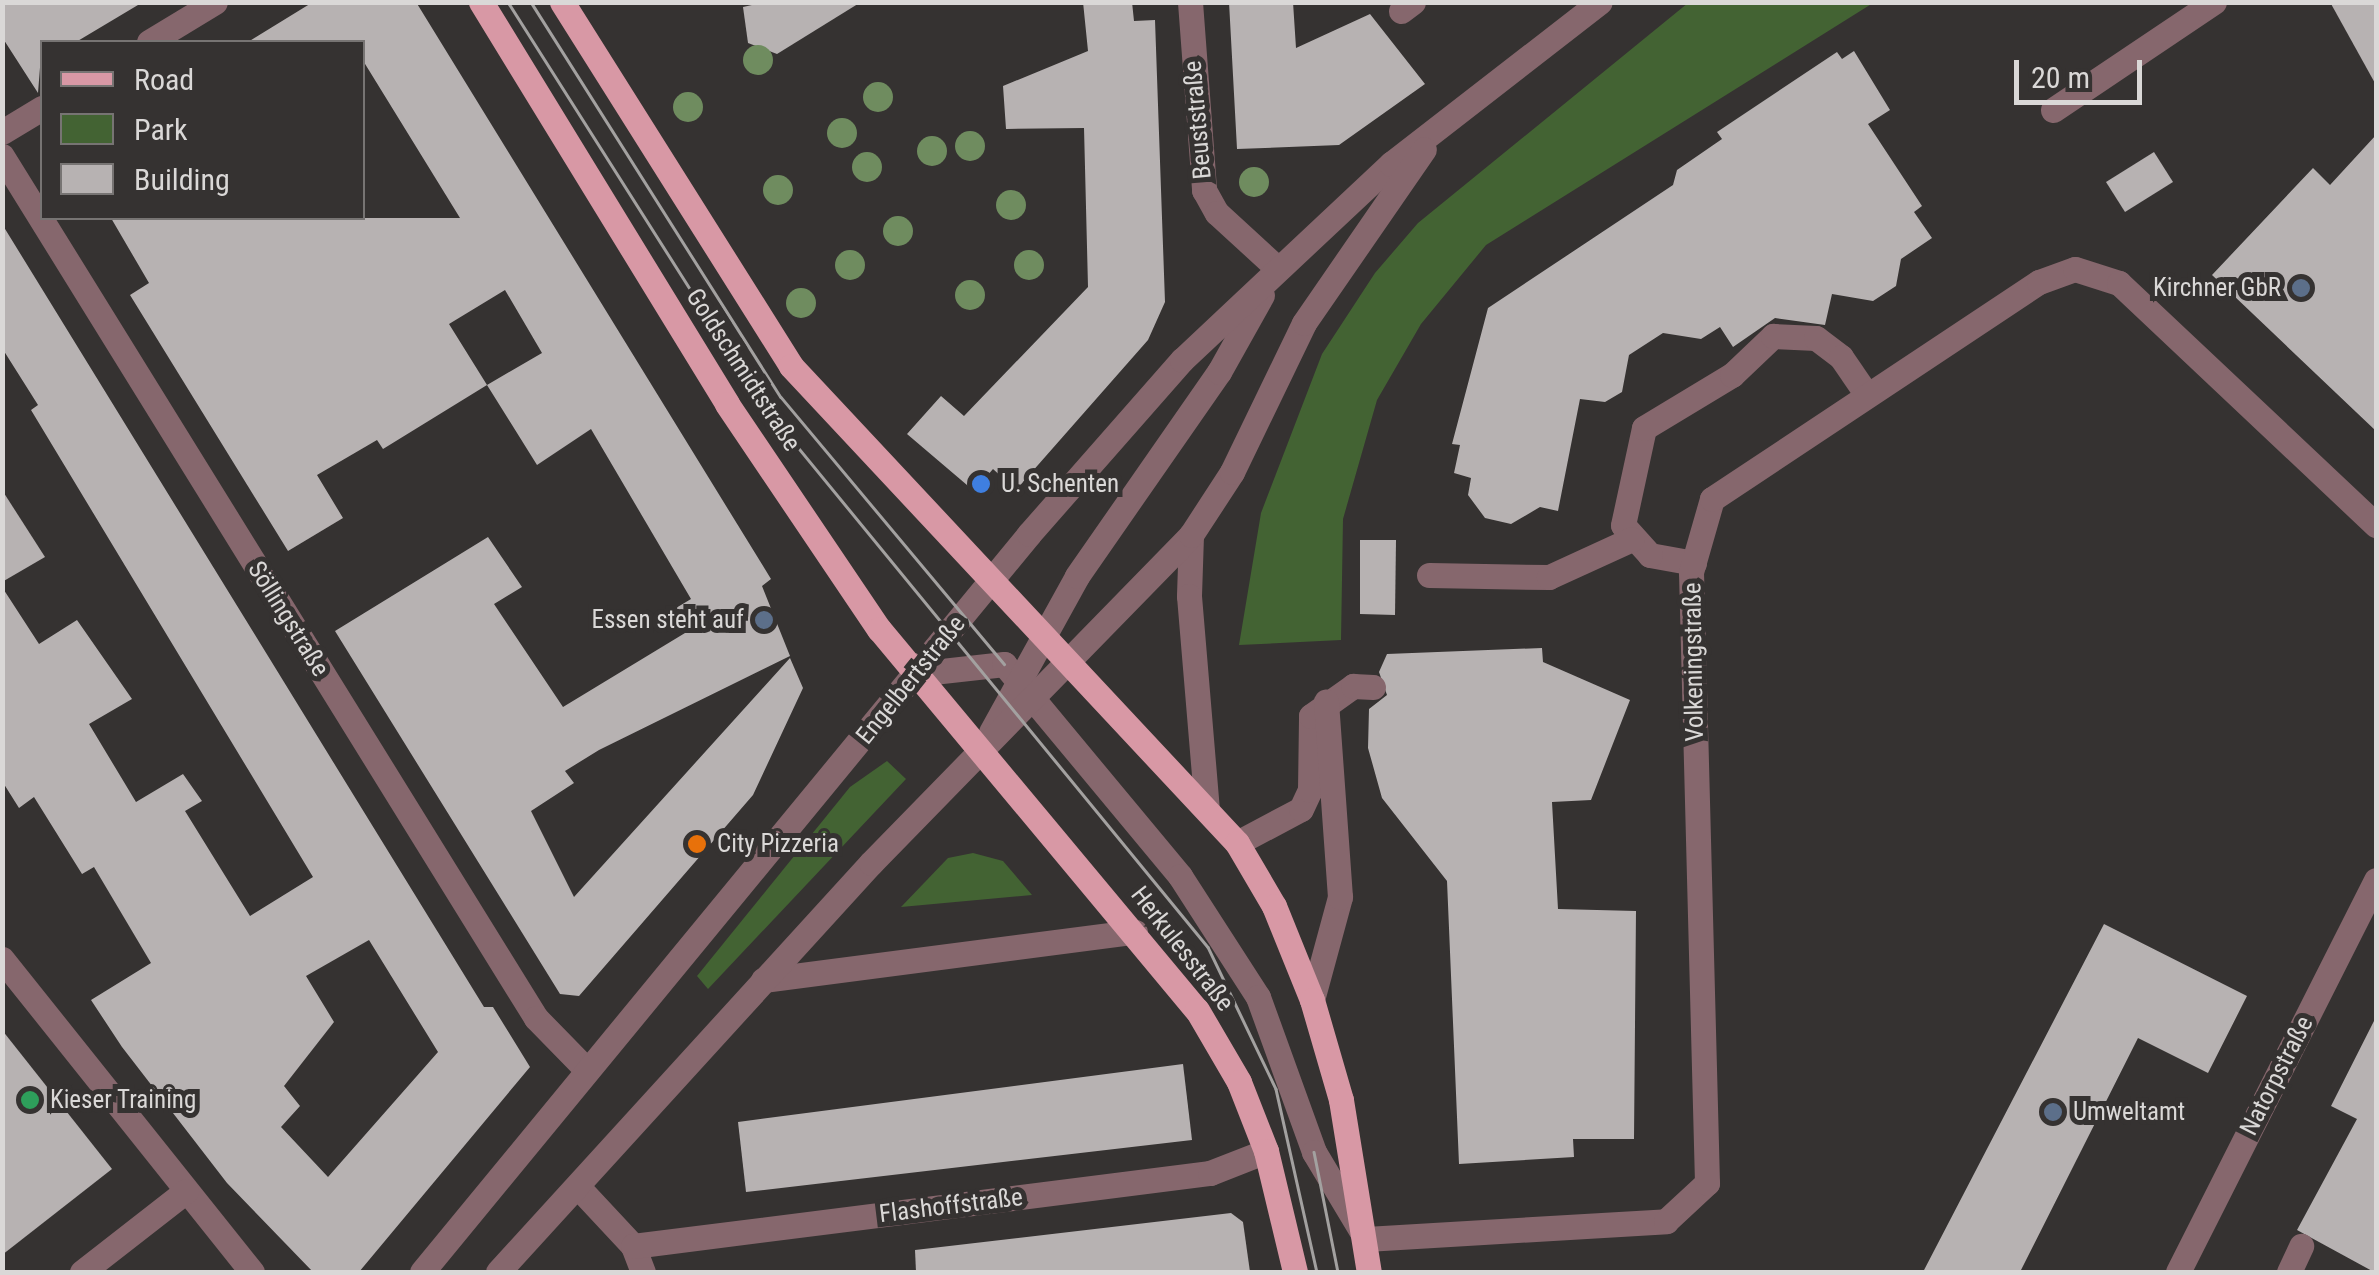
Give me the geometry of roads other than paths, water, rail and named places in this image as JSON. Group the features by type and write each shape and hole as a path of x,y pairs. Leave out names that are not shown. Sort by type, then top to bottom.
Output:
{"main road":[{"name":"Goldschmidtstraße","path":"481,2 727,404 915,674 979,754"},
{"name":"Goldschmidtstraße","path":"562,2 791,366 1070,664"},
{"path":"1070,664 1237,843 1274,906 1312,1000 1366,1240 1369,1272"},
{"name":"Herkulesstraße","path":"979,754 1135,932 1196,1010 1239,1082 1266,1152 1295,1272"}],"street":[{"path":"152,40 215,2"},
{"name":"Beuststraße","path":"1190,2 1204,190 1217,213 1276,268"},
{"name":"Engelbertstraße","path":"422,1272 992,578 1182,360 1276,268 1440,126 1600,2"},
{"path":"2053,110 2214,2"},
{"path":"2,132 40,109"},
{"name":"Engelbertstraße","path":"498,1272 763,980 1192,535 1232,472 1304,323 1440,126"},
{"name":"Söllingstraße","path":"2,156 40,217"},
{"name":"Söllingstraße","path":"42,220 536,1018 587,1070"},
{"path":"979,754 1042,635 1219,372 1276,268"},
{"name":"Volkeningstraße","path":"1366,1240 1666,1221 1707,1182 1694,564 1712,500 2039,282 2076,268 2103,273 2376,524"},
{"path":"1694,564 1650,555 1623,525 1644,428 1732,375 1774,336 1816,338 1841,356 1867,396"},
{"path":"1192,535 1207,808"},
{"path":"1429,575 1549,576 1632,539"},
{"path":"915,674 1004,664 1218,924 1258,997 1314,1152 1366,1240"},
{"path":"1237,843 1301,809 1310,790 1311,716 1326,701 1353,686 1373,687"},
{"path":"1312,1000 1340,897 1326,701"},
{"name":"Natorpstraße","path":"2178,1272 2376,880"},
{"path":"763,980 1135,932"},
{"path":"2,959 252,1272"},
{"name":"Flashoffstraße","path":"633,1246 1210,1173 1266,1152"},
{"path":"578,1188 633,1246 643,1272"},
{"path":"82,1272 186,1192"},
{"path":"2289,1272 2301,1246"}],"tram line":[{"path":"508,2 765,407 1208,947 1276,1089 1317,1272"},
{"path":"531,2 781,397 1004,664"},
{"path":"1314,1152 1338,1272"}],"place":[{"name":"Kirchner GbR","path":"2301,288"},
{"name":"U. Schenten","path":"981,484"},
{"name":"Essen steht auf","path":"764,620"},
{"name":"City Pizzeria","path":"697,844"},
{"name":"Kieser Training","path":"30,1100"},
{"name":"Umweltamt","path":"2053,1112"}]}
